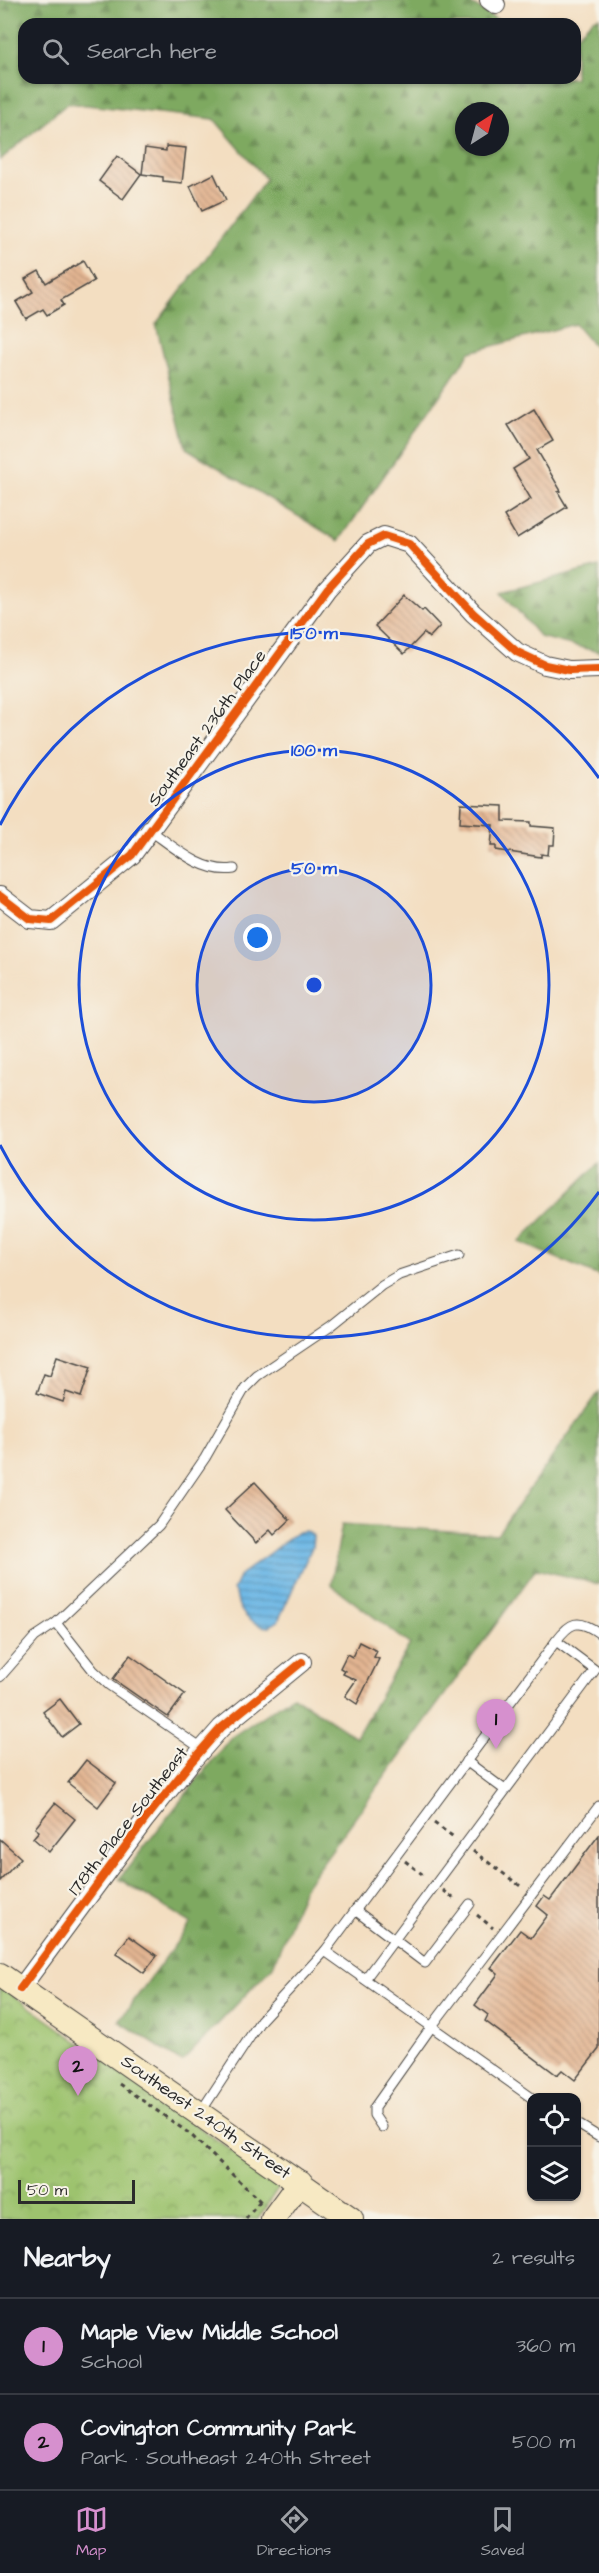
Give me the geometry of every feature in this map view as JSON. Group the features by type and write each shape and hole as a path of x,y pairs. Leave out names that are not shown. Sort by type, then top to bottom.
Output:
{"main road":[{"name":"Southeast 240th Street","path":"0,1975 351,2219"},
{"path":"269,2212 300,2182"}],"street":[{"name":"Southeast 236th Place","path":"0,896 30,919 51,921 132,855 327,589 368,544 384,536 409,544 473,613 517,652 545,665 569,670 599,669"},
{"name":"178th Place Southeast","path":"20,1989 144,1821 202,1749 221,1728 303,1662"}],"lane":[{"path":"151,831 185,855 214,869 234,869"},
{"path":"0,1677 35,1637 56,1623 159,1525 205,1458 245,1388 258,1376 332,1326 382,1285 399,1275 459,1255"},
{"path":"56,1623 93,1670 109,1685 202,1749"},
{"path":"200,2113 261,2020 325,1951 566,1628 579,1623 588,1625 599,1633"},
{"path":"365,1979 595,1670 556,1641"},
{"path":"466,1761 505,1790"},
{"path":"382,2127 374,2115 374,2108 432,2026 599,1806"},
{"path":"355,1910 425,1963 469,1906"},
{"path":"325,1951 527,2093"},
{"path":"581,2126 599,2137"}],"path":[{"path":"425,1816 532,1894"},
{"path":"396,1855 469,1906 502,1934"},
{"path":"114,2080 190,2134 269,2212 246,2219"}],"green space":[{"path":"0,0 465,0 494,18 18,18 18,84 581,84 581,31 593,19 599,17 599,352 575,324 470,352 339,541 186,448 156,324 266,179 214,119 68,103 0,160"},
{"path":"599,567 599,652 540,637 502,592"},
{"path":"599,1163 599,1276 519,1242"},
{"path":"599,1392 599,1584 536,1569 304,1888 273,1966 182,2062 119,2021 191,1923 119,1879 230,1738 293,1696 356,1737 410,1644 331,1585 342,1524 497,1534"},
{"path":"0,1986 280,2185 258,2219 0,2219"}],"water":[{"path":"304,1531 313,1536 312,1547 278,1621 268,1627 256,1624 242,1612 233,1590 240,1575 298,1532"}],"building":[{"path":"166,146 186,148 182,183 163,181 163,177 142,174 145,148 166,151"},
{"path":"117,156 141,174 123,199 99,181"},
{"path":"214,174 226,200 202,211 190,186"},
{"path":"83,261 94,281 61,300 64,305 47,315 43,309 26,319 16,302 33,292 25,279 39,271 46,283"},
{"path":"534,409 553,441 537,450 561,491 558,492 567,507 517,538 504,516 531,499 513,469 529,459 508,425"},
{"path":"404,595 422,611 424,609 440,626 429,638 424,633 404,654 375,626"},
{"path":"461,804 503,806 503,821 531,822 531,826 555,828 554,845 549,845 548,855 541,854 541,857 496,850 496,846 491,846 493,825 460,823"},
{"path":"57,1356 91,1367 81,1397 66,1392 63,1402 37,1393 44,1374 50,1376"},
{"path":"255,1482 290,1520 274,1535 270,1530 256,1543 225,1510"},
{"path":"359,1642 377,1651 374,1657 379,1659 357,1704 345,1696 356,1680 343,1674 345,1671 340,1668 347,1654 352,1657"},
{"path":"130,1655 185,1694 168,1717 113,1679"},
{"path":"60,1699 79,1724 62,1737 43,1712"},
{"path":"86,1760 116,1783 98,1807 68,1783"},
{"path":"55,1803 75,1819 49,1852 33,1838 39,1831 35,1828"},
{"path":"599,1835 599,2049 575,2080 562,2070 557,2075 485,2021 488,2015 475,2005 498,1974 491,1968 520,1930 531,1938 548,1915 537,1906 544,1896 550,1900"},
{"path":"0,1839 21,1858 0,1881"},
{"path":"129,1936 157,1956 144,1973 116,1953"}],"cycle path":[{"path":"0,896 30,919 51,921 132,855 327,589 368,544 384,536 409,544 473,613 517,652 545,665 569,670 599,669"},
{"path":"20,1989 144,1821 192,1761 221,1728 302,1662"}],"place":[{"name":"Maple View Middle School","path":"496,1749"},
{"name":"Covington Community Park","path":"78,2096"}]}
